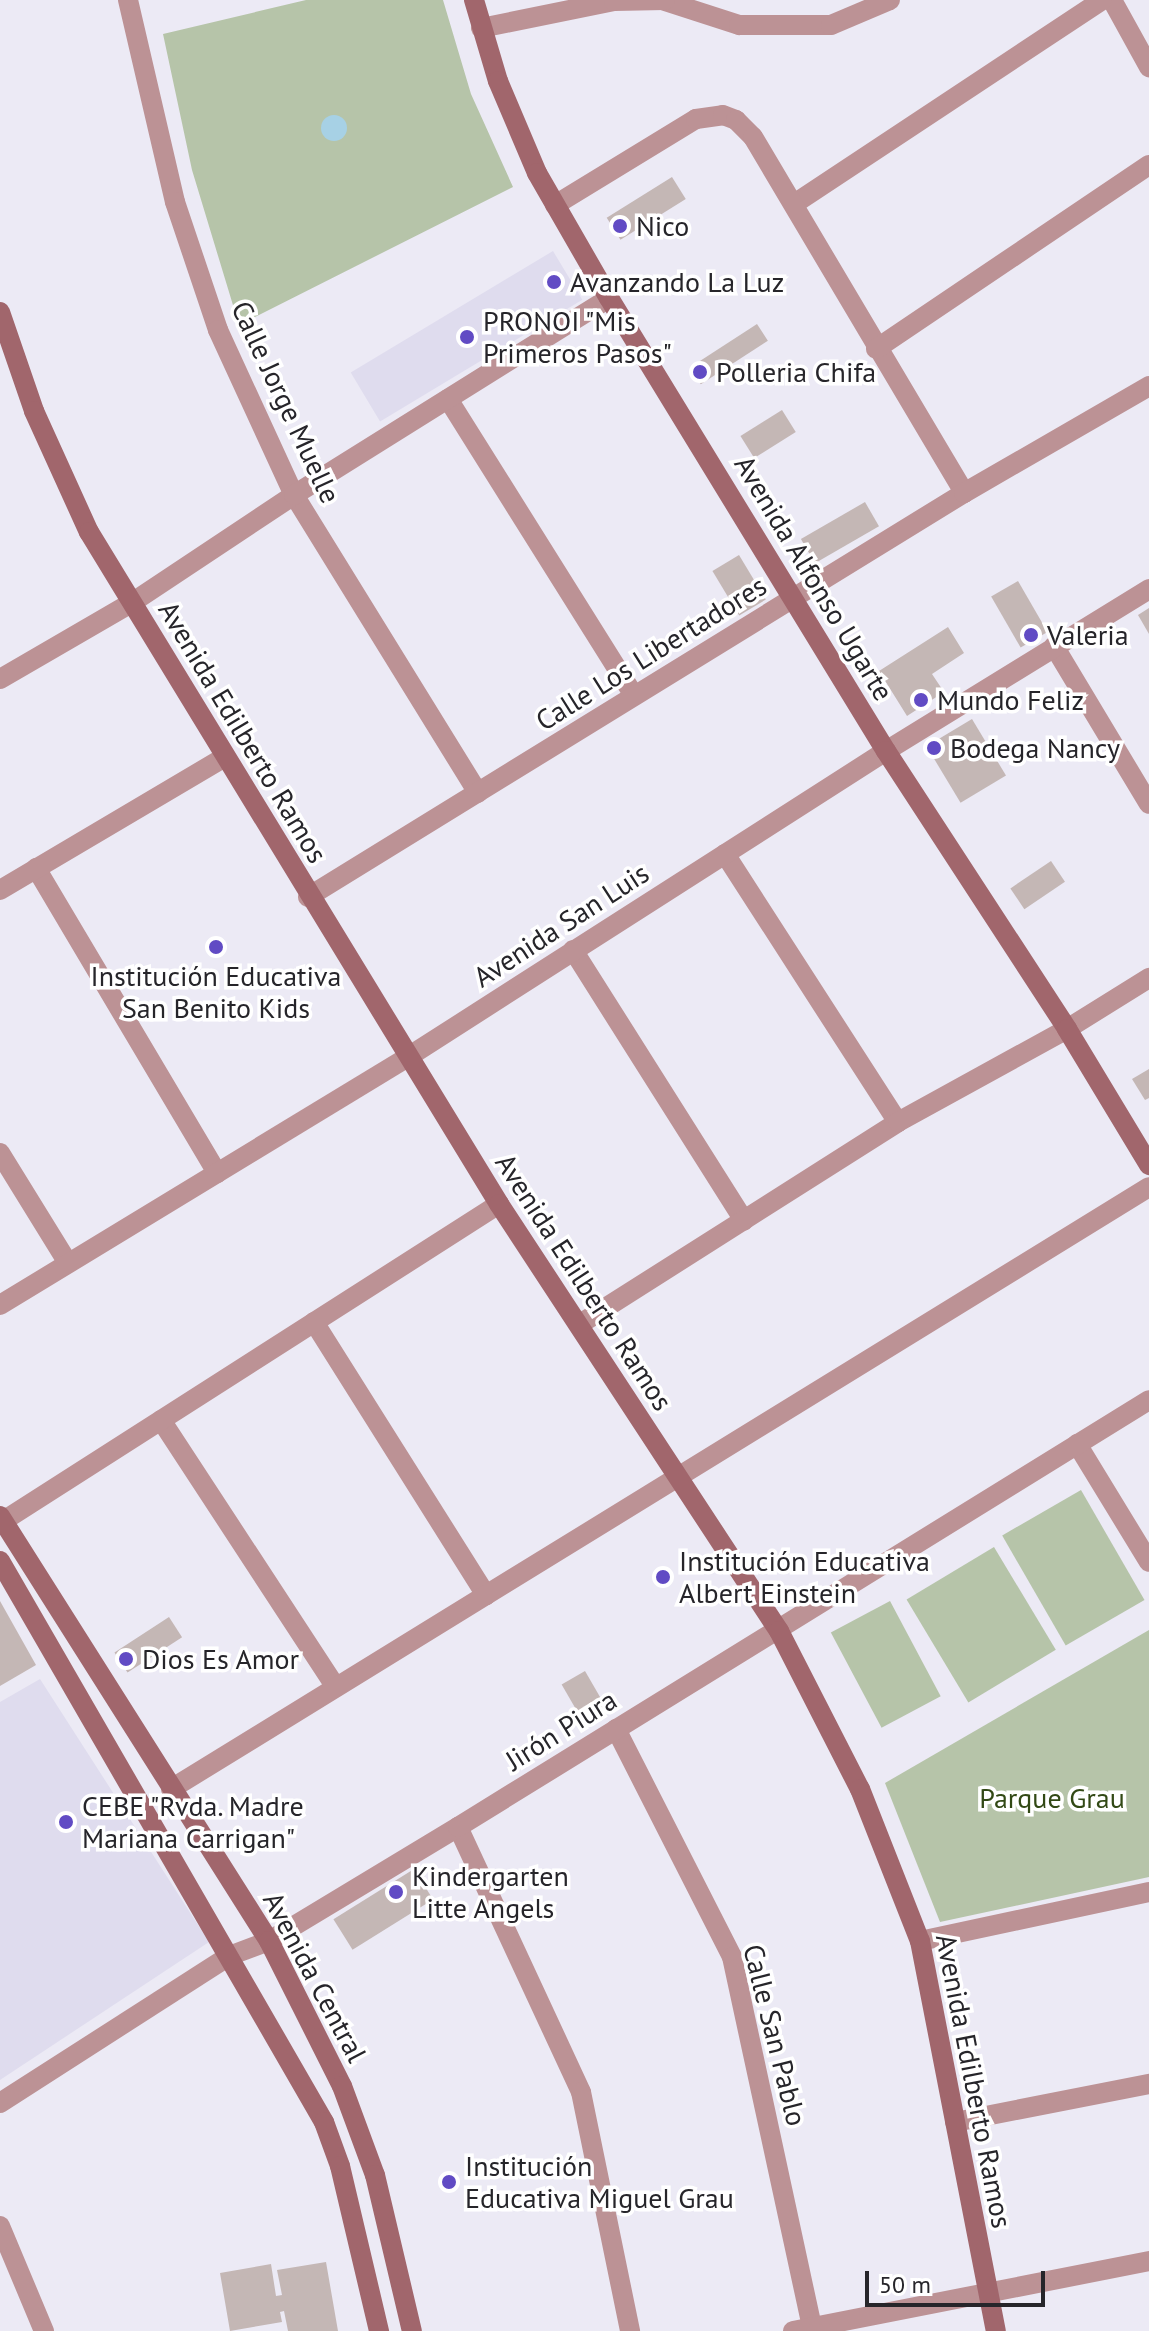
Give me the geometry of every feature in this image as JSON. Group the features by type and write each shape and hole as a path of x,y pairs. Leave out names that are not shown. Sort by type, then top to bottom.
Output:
{"street":[{"name":"Calle Jorge Muelle","path":"128,0 175,202 218,330 294,495 478,793"},
{"name":"Avenida Alfonso Ugarte","path":"474,0 498,81 537,173 555,205 886,751 1067,1029 1149,1165"},
{"path":"481,28 614,1 665,0 739,25 831,25 890,0"},
{"path":"794,204 1102,0"},
{"path":"1112,0 1149,67"},
{"path":"555,205 696,119 723,115 736,120 753,137 794,204 876,349 964,493"},
{"path":"876,349 1149,165"},
{"path":"0,679 133,602 294,495 609,298"},
{"name":"Avenida Edilberto Ramos","path":"0,312 34,411 83,519 308,897 499,1204 779,1631 860,1789 920,1941 996,2331"},
{"name":"Calle Los Libertadores","path":"308,897 964,493 1149,386"},
{"path":"448,399 634,696"},
{"name":"Avenida San Luis","path":"0,1305 408,1057 886,751 1149,589"},
{"path":"1054,646 1142,777 1149,804"},
{"path":"0,890 225,757"},
{"path":"725,854 898,1122"},
{"path":"36,868 217,1173"},
{"path":"573,950 744,1220"},
{"path":"580,1324 898,1122 1067,1029 1149,978"},
{"path":"0,1153 68,1263"},
{"path":"171,1789 1149,1187"},
{"path":"1,1520 499,1204"},
{"path":"314,1322 486,1595"},
{"name":"Jirón Piura","path":"0,2103 229,1956 269,1941 458,1827 1149,1400"},
{"path":"161,1420 336,1687"},
{"path":"1077,1444 1149,1562"},
{"name":"Avenida Central","path":"1,1520 269,1941 342,2086 375,2175 412,2331"},
{"path":"0,1561 324,2122 340,2166 379,2331"},
{"name":"Calle San Pablo","path":"616,1729 732,1957 802,2329"},
{"path":"458,1827 581,2092 630,2331"},
{"path":"920,1941 1149,1892"},
{"path":"955,2122 1149,2084"},
{"path":"0,2226 44,2331"},
{"path":"802,2329 987,2290 1149,2261"}],"shaded area":[{"name":"PRONOI \"Mis Primeros Pasos\"","path":"553,251 582,300 380,421 351,373"},
{"name":"CEBE \"Rvda. Madre Mariana Carrigan\"","path":"40,1679 209,1942 0,2080 0,1702"}],"green space":[{"path":"306,0 443,0 471,94 513,187 239,325 192,170 163,34"},
{"path":"1081,1490 1144,1600 1066,1645 1002,1536"},
{"path":"994,1547 1056,1650 968,1702 907,1600"},
{"path":"890,1601 941,1696 882,1728 831,1632"},
{"name":"Parque Grau","path":"1149,1630 1149,1877 940,1922 885,1783"}],"water":[{"path":"334,115 343,119 347,128 343,137 334,141 325,137 321,128 325,119"}],"building":[{"path":"672,177 686,199 620,240 607,218"},
{"path":"757,324 768,341 701,384 690,368"},
{"path":"782,410 796,432 754,458 740,436"},
{"path":"865,502 879,526 815,563 801,539"},
{"path":"739,555 766,600 739,616 712,571"},
{"path":"1018,581 1048,632 1021,648 991,596"},
{"path":"1149,608 1149,634 1138,615"},
{"path":"948,627 964,653 932,674 944,692 907,716 879,671"},
{"path":"972,719 1006,776 961,803 927,746"},
{"path":"1051,861 1065,882 1024,909 1010,888"},
{"path":"1149,1069 1149,1098 1145,1100 1132,1079"},
{"path":"0,1601 36,1665 0,1686"},
{"path":"169,1617 182,1637 128,1673 114,1652"},
{"path":"585,1671 608,1711 585,1724 562,1684"},
{"path":"414,1869 433,1900 353,1950 333,1919"},
{"path":"326,2262 338,2331 288,2331 284,2311 280,2312 282,2322 230,2331 220,2273 271,2264 276,2296 282,2295 277,2270"}],"place":[{"name":"Nico","path":"620,226"},
{"name":"Avanzando La Luz","path":"554,282"},
{"name":"PRONOI \"Mis Primeros Pasos\"","path":"467,337"},
{"name":"Polleria Chifa","path":"700,372"},
{"name":"Valeria","path":"1031,635"},
{"name":"Mundo Feliz","path":"921,700"},
{"name":"Bodega Nancy","path":"934,748"},
{"name":"Institución Educativa San Benito Kids","path":"216,947"},
{"name":"Institución Educativa Albert Einstein","path":"663,1577"},
{"name":"Dios Es Amor","path":"126,1659"},
{"name":"CEBE \"Rvda. Madre Mariana Carrigan\"","path":"66,1822"},
{"name":"Kindergarten Litte Angels","path":"396,1892"},
{"name":"Institución Educativa Miguel Grau","path":"449,2182"}]}
